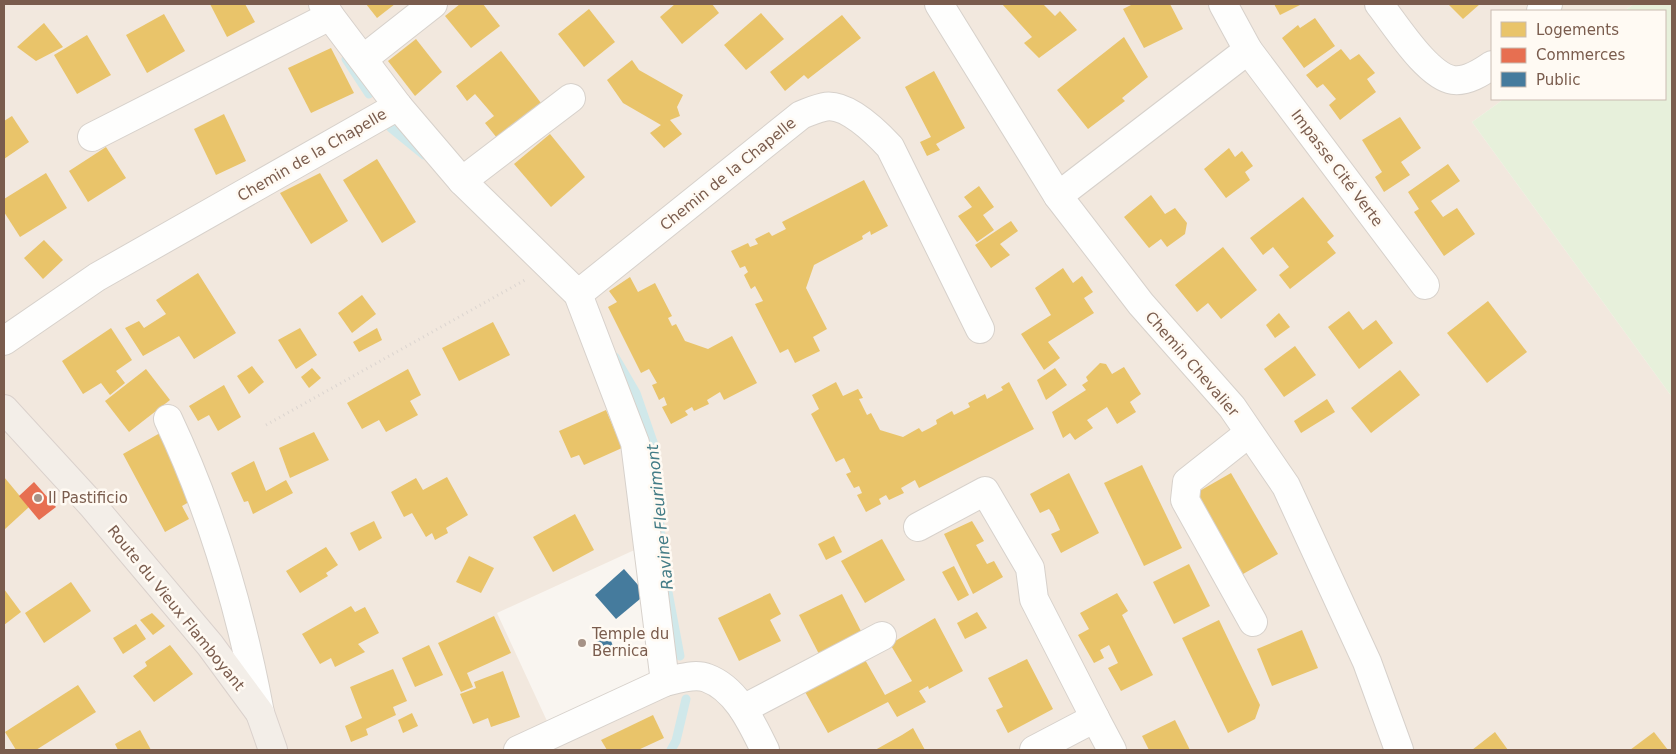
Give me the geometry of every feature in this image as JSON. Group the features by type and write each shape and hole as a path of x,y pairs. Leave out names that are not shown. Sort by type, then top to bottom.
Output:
{"main road":[{"name":"Route du Vieux Flamboyant","path":"4,408 92,505 191,623 260,713 273,750"}],"street":[{"path":"363,59 433,4"},
{"name":"Chemin Chevalier","path":"939,4 1058,196 1141,304 1232,407 1286,486 1367,662 1399,750"},
{"name":"Impasse Cité Verte","path":"1222,4 1248,50 1425,285"},
{"path":"1379,4 1421,57 1436,72 1454,80 1476,75 1491,66"},
{"path":"92,137 327,10 398,106"},
{"path":"1058,196 1248,50"},
{"path":"462,181 571,98"},
{"name":"Chemin de la Chapelle","path":"4,341 97,277 398,106 462,181 578,294 635,443 665,682"},
{"name":"Chemin de la Chapelle","path":"578,294 801,115 826,106 852,113 874,130 890,147 980,329"},
{"path":"168,418 188,460 211,521 248,649 260,713"},
{"path":"1249,432 1187,482 1186,500 1254,622"},
{"path":"918,527 985,491 1030,568 1034,599 1112,750"},
{"path":"743,709 882,636"},
{"path":"518,750 665,682 686,677 707,677 726,690 743,709 765,750"},
{"path":"1034,750 1096,718"}],"path":[{"path":"266,425 549,266"}],"shaded area":[{"path":"4,4 1634,4 1625,10 1491,10 1491,100 1503,100 1472,122 1672,397 1672,750 4,750","holes":["641,547 657,673 547,721 497,613"]}],"green space":[{"path":"1634,4 1672,4 1672,397 1472,122 1503,100 1666,100 1666,10 1625,10"}],"building: Logements":[{"path":"210,4 245,4 255,22 227,37"},
{"path":"366,4 395,4 377,18"},
{"path":"460,4 483,4 500,26 471,48 445,16"},
{"path":"675,4 712,4 719,13 682,44 660,17"},
{"path":"1002,4 1043,4 1055,16 1060,11 1077,30 1039,58 1024,43 1032,37"},
{"path":"1133,4 1170,4 1183,29 1144,48 1123,9"},
{"path":"1274,4 1302,4 1280,15"},
{"path":"1448,4 1480,4 1463,19"},
{"path":"589,9 615,42 584,67 558,34"},
{"path":"761,13 784,39 746,70 724,45"},
{"path":"164,14 185,51 147,73 126,35"},
{"path":"842,15 861,38 808,79 804,75 785,91 770,72"},
{"path":"1315,18 1335,46 1304,68 1282,38 1298,25 1300,28"},
{"path":"44,23 63,47 36,61 17,47"},
{"path":"87,35 111,75 77,94 54,55"},
{"path":"1124,37 1148,77 1122,98 1125,101 1088,129 1057,90"},
{"path":"416,39 442,72 415,96 388,61"},
{"path":"331,48 354,93 311,113 288,68"},
{"path":"1341,49 1350,60 1359,54 1375,73 1367,79 1376,92 1340,120 1329,105 1336,99 1323,84 1317,88 1306,75"},
{"path":"501,51 541,103 497,138 485,123 494,116 475,94 467,101 456,86"},
{"path":"632,60 639,70 683,95 677,107 680,116 670,120 682,134 664,148 650,133 661,125 623,103 607,80"},
{"path":"934,71 965,128 936,144 940,150 927,156 920,142 931,137 905,87"},
{"path":"224,114 246,161 216,175 194,129"},
{"path":"12,116 29,142 4,159 4,121"},
{"path":"1400,117 1421,148 1401,162 1410,175 1384,192 1375,177 1382,172 1362,140"},
{"path":"550,134 585,177 551,207 514,164"},
{"path":"106,147 126,178 88,202 69,171"},
{"path":"1229,148 1235,157 1242,151 1253,166 1245,172 1250,180 1226,198 1204,169"},
{"path":"377,159 416,222 382,243 343,180"},
{"path":"1448,164 1460,181 1431,201 1443,217 1457,208 1475,234 1444,256 1414,212 1419,209 1408,192"},
{"path":"46,173 67,208 20,237 4,212 4,199"},
{"path":"320,173 348,221 311,244 280,193"},
{"path":"864,180 888,226 871,235 870,231 862,236 863,239 814,265 806,288 827,329 813,337 820,351 795,363 788,349 780,353 755,304 763,301 755,286 751,289 744,275 748,272 745,266 740,268 731,251 748,243 750,247 758,244 755,239 769,232 772,236 786,229 782,222"},
{"path":"979,186 994,207 983,215 994,230 977,242 958,216 972,207 964,197"},
{"path":"1151,195 1165,214 1175,208 1187,223 1185,234 1167,247 1161,239 1149,248 1124,217"},
{"path":"1303,197 1334,236 1327,242 1336,253 1290,289 1279,275 1289,267 1273,247 1263,255 1250,238"},
{"path":"1011,221 1018,231 1000,244 1010,255 991,268 975,245"},
{"path":"44,240 63,260 43,279 24,258"},
{"path":"1223,247 1257,290 1221,319 1208,303 1197,312 1175,285"},
{"path":"1063,268 1073,283 1082,276 1093,292 1084,298 1094,313 1048,342 1060,358 1044,370 1021,334 1051,315 1035,288"},
{"path":"198,273 236,333 194,359 179,336 143,356 125,328 139,321 144,328 166,314 156,300"},
{"path":"630,277 638,292 655,283 672,316 668,318 672,326 676,324 685,341 708,349 732,336 757,383 724,400 720,392 707,400 709,404 694,411 692,407 685,411 688,415 671,424 662,407 667,405 664,397 659,400 652,385 657,383 649,369 641,373 608,307 617,302 609,291"},
{"path":"362,295 376,314 352,333 338,313"},
{"path":"1488,301 1527,352 1487,383 1447,333"},
{"path":"1349,311 1363,330 1376,320 1393,343 1359,369 1328,327"},
{"path":"1279,313 1290,327 1275,338 1266,325"},
{"path":"493,322 510,355 459,381 442,348"},
{"path":"111,328 132,360 116,371 125,383 110,395 101,383 83,394 62,361"},
{"path":"300,328 317,355 296,369 278,340"},
{"path":"377,328 382,340 359,352 353,342"},
{"path":"1295,346 1316,375 1284,397 1264,369"},
{"path":"1100,363 1106,364 1112,374 1124,367 1141,394 1130,402 1136,412 1117,424 1107,407 1087,420 1093,428 1075,440 1070,433 1063,438 1052,412 1086,390 1082,385 1088,381 1086,377"},
{"path":"252,366 264,382 249,394 237,376"},
{"path":"312,368 321,378 309,388 301,377"},
{"path":"1055,368 1067,385 1046,400 1037,380"},
{"path":"146,369 170,400 129,432 105,401"},
{"path":"408,369 421,395 410,401 418,415 386,432 379,420 362,429 347,403"},
{"path":"1400,370 1420,395 1371,433 1351,408"},
{"path":"836,382 843,396 858,389 863,398 859,399 867,415 871,413 880,430 903,437 919,428 922,432 930,428 937,424 936,420 952,411 954,415 970,407 968,403 985,394 987,399 1003,390 1001,387 1009,382 1034,429 919,488 915,480 901,488 904,493 889,500 886,495 879,499 881,504 866,512 857,495 862,493 859,486 854,488 846,474 851,472 844,458 836,462 811,414 819,409 812,395"},
{"path":"224,385 241,417 218,431 209,415 198,421 189,406"},
{"path":"1327,399 1335,412 1301,433 1294,421"},
{"path":"606,410 622,448 584,465 579,455 571,458 559,431"},
{"path":"314,432 329,460 290,478 279,448"},
{"path":"160,433 196,498 182,506 189,519 165,532 123,454"},
{"path":"254,461 266,491 286,480 293,493 253,514 248,501 244,502 231,473"},
{"path":"1142,465 1182,548 1144,566 1104,483"},
{"path":"1069,473 1099,533 1061,553 1051,534 1060,530 1053,515 1049,509 1040,513 1030,494"},
{"path":"1231,473 1278,554 1243,574 1196,493"},
{"path":"4,477 29,507 4,530"},
{"path":"447,477 468,515 446,528 448,533 435,540 432,533 426,537 412,513 404,517 391,492 416,478 423,490"},
{"path":"575,514 594,550 553,572 533,537"},
{"path":"374,521 382,538 359,551 350,533"},
{"path":"972,521 984,541 976,545 987,564 994,561 1003,577 973,594 944,534"},
{"path":"834,536 842,552 826,560 818,544"},
{"path":"882,539 905,580 865,603 841,561"},
{"path":"326,547 338,565 326,573 328,576 300,593 286,571"},
{"path":"469,556 494,568 481,593 456,582"},
{"path":"1189,564 1210,606 1174,624 1153,582"},
{"path":"954,566 969,595 958,601 942,572"},
{"path":"71,582 91,611 44,643 25,613"},
{"path":"4,589 21,612 4,625"},
{"path":"770,593 781,614 770,620 781,641 739,661 718,618"},
{"path":"1117,593 1128,611 1122,615 1153,675 1121,691 1108,668 1118,663 1109,645 1100,650 1104,658 1094,663 1078,635 1089,629 1080,613"},
{"path":"842,594 864,637 821,658 799,615"},
{"path":"351,606 355,612 365,607 379,633 358,644 365,652 335,667 331,658 320,664 302,634"},
{"path":"977,612 987,628 965,639 957,623"},
{"path":"152,613 165,626 153,635 140,620"},
{"path":"494,616 511,653 467,673 473,687 461,692 438,643"},
{"path":"935,618 963,671 929,689 928,686 919,691 926,702 897,717 888,702 828,733 804,690 864,658 885,695 912,681 890,644"},
{"path":"1219,620 1260,705 1255,719 1228,733 1182,638"},
{"path":"136,624 146,639 123,654 113,638"},
{"path":"1302,630 1318,668 1272,686 1257,649"},
{"path":"170,645 193,674 154,702 133,676 147,666 145,662"},
{"path":"429,645 443,675 415,687 402,658"},
{"path":"1027,659 1053,709 1008,733 996,710 1003,707 988,678"},
{"path":"393,669 407,701 393,707 396,715 366,729 368,735 351,742 345,726 362,718 350,687"},
{"path":"503,671 520,717 491,727 488,718 473,724 460,694 476,688 474,682"},
{"path":"78,685 96,712 36,750 16,750 5,732"},
{"path":"412,713 418,726 403,733 398,720"},
{"path":"653,715 664,738 638,750 607,750 601,740"},
{"path":"1175,720 1190,750 1149,750 1142,736"},
{"path":"913,728 925,750 875,750 902,735"},
{"path":"140,730 151,750 118,750 115,744"},
{"path":"1495,732 1508,750 1472,750"},
{"path":"1654,732 1668,750 1630,750"}],"building: Commerces":[{"path":"34,482 56,507 39,520 19,496"}],"building: Public":[{"path":"624,569 646,594 616,619 595,595"},
{"path":"609,636 615,651 600,657 594,643"}],"waterway":[{"name":"Ravine Fleurimont","path":"346,59 369,94"},
{"name":"Ravine Fleurimont","path":"391,128 424,155"},
{"name":"Ravine Fleurimont","path":"615,357 636,393 654,445 662,550"},
{"name":"Ravine Fleurimont","path":"665,576 680,656"},
{"name":"Ravine Fleurimont","path":"671,750 676,741 686,699"}],"place":[{"name":"Il Pastificio","path":"38,498"},
{"name":"Temple du Bernica","path":"582,643"}]}
